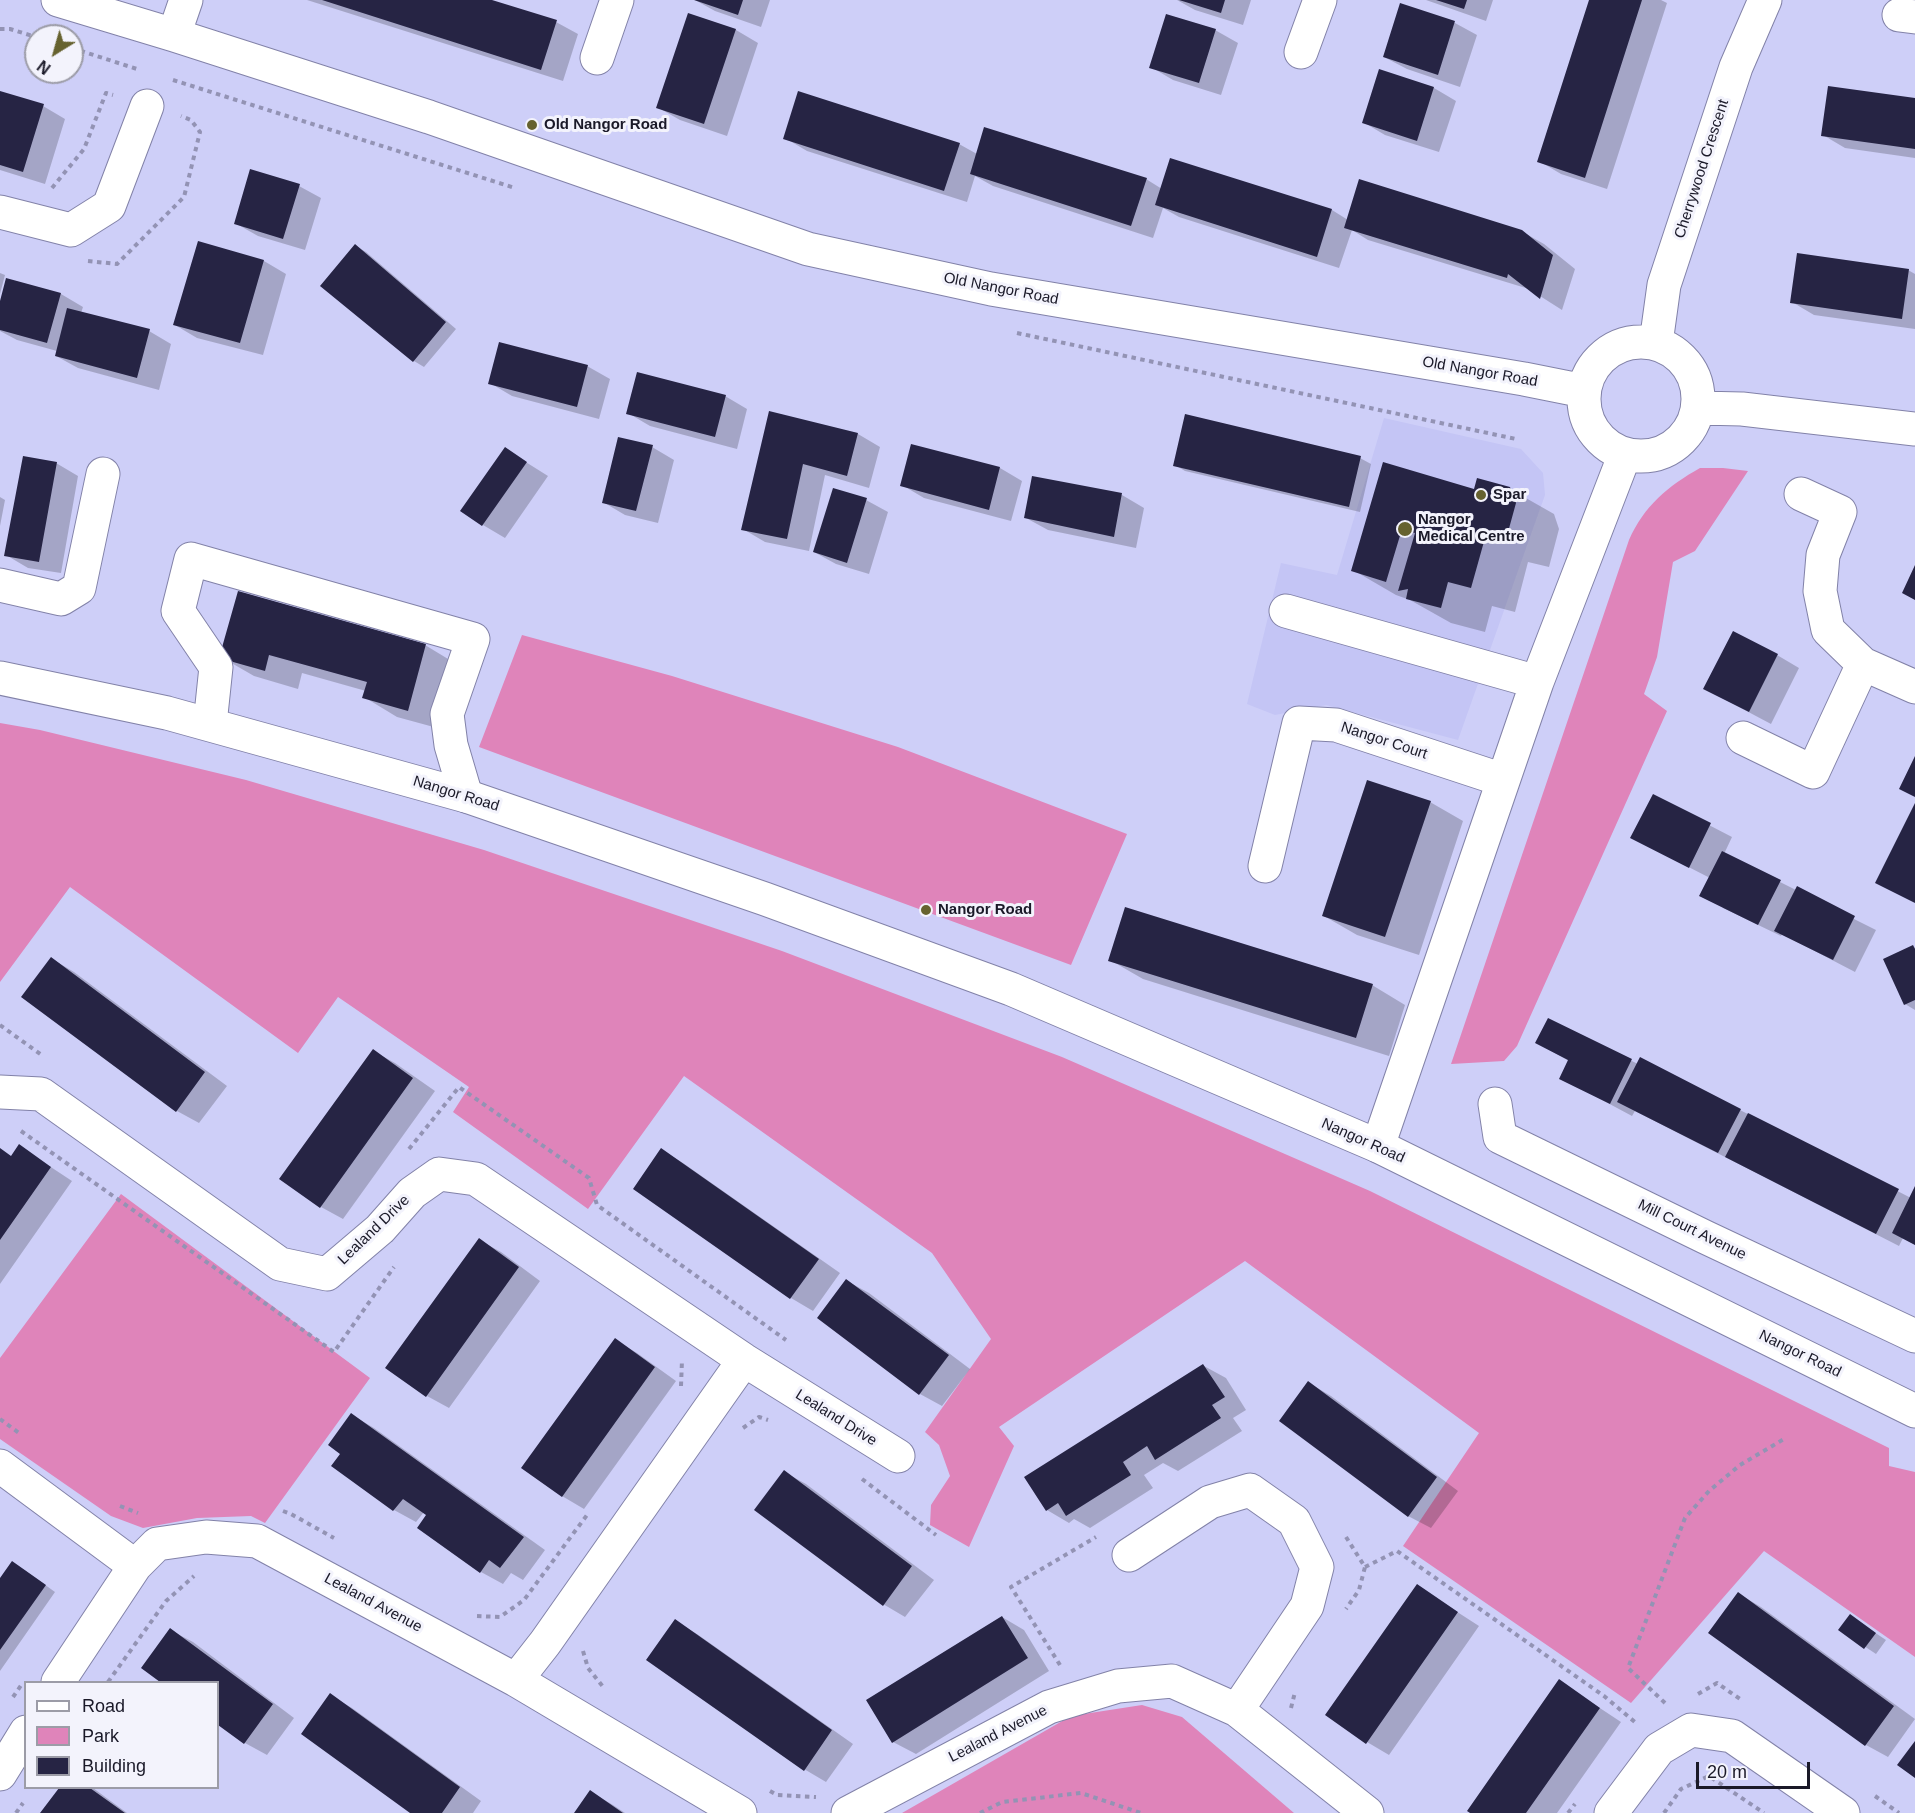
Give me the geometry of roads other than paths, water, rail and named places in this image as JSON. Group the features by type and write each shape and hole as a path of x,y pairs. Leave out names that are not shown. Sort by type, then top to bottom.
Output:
{"street":[{"name":"Old Nangor Road","path":"58,0 429,117 808,249 992,289 1584,391"},
{"path":"174,35 186,0"},
{"path":"597,58 616,0"},
{"path":"1301,52 1320,0"},
{"name":"Cherrywood Crescent","path":"1656,343 1664,285 1736,67 1765,0"},
{"path":"0,212 71,230 109,206 147,106"},
{"path":"1639,341 1656,343 1673,351 1686,363 1695,379 1699,408 1688,431 1677,444 1661,453 1643,457 1626,454 1609,447 1595,434 1586,418 1584,391 1593,366 1606,353 1621,344 1639,341"},
{"path":"1699,408 1742,409 1915,429"},
{"path":"1378,1146 1537,682 1626,454"},
{"path":"0,585 61,599 79,588 103,474"},
{"path":"1801,494 1840,512 1823,555 1820,591 1828,630 1863,664 1915,687"},
{"path":"210,724 216,667 178,611 191,560 473,639 447,714 451,745 465,796"},
{"path":"1286,611 1537,682"},
{"path":"1743,738 1813,772 1863,664"},
{"name":"Nangor Road","path":"0,678 167,713 465,796 765,899 1011,990 1378,1146 1915,1411"},
{"name":"Nangor Court","path":"1265,866 1299,723 1336,725 1503,780"},
{"name":"Lealand Drive","path":"0,1092 41,1094 280,1264 327,1275 380,1229 412,1194 439,1174 476,1179 744,1360 898,1456"},
{"name":"Mill Court Avenue","path":"1495,1104 1500,1137 1915,1336"},
{"path":"516,1680 545,1643 744,1360"},
{"path":"0,1466 135,1566"},
{"path":"1129,1555 1210,1502 1251,1490 1294,1521 1317,1567 1307,1606 1237,1710"},
{"name":"Lealand Avenue","path":"43,1680 135,1566 157,1544 206,1538 256,1541 516,1680 728,1810"},
{"name":"Lealand Avenue","path":"848,1813 1049,1707 1118,1686 1172,1680 1237,1710 1367,1813"},
{"path":"1611,1813 1659,1749 1691,1730 1732,1736 1843,1813"},
{"path":"0,1774 24,1735"}],"place":[{"name":"Old Nangor Road","path":"532,125"},
{"name":"Spar","path":"1481,495"},
{"name":"Nangor Medical Centre","path":"1405,529"},
{"name":"Nangor Road","path":"926,910"}]}
